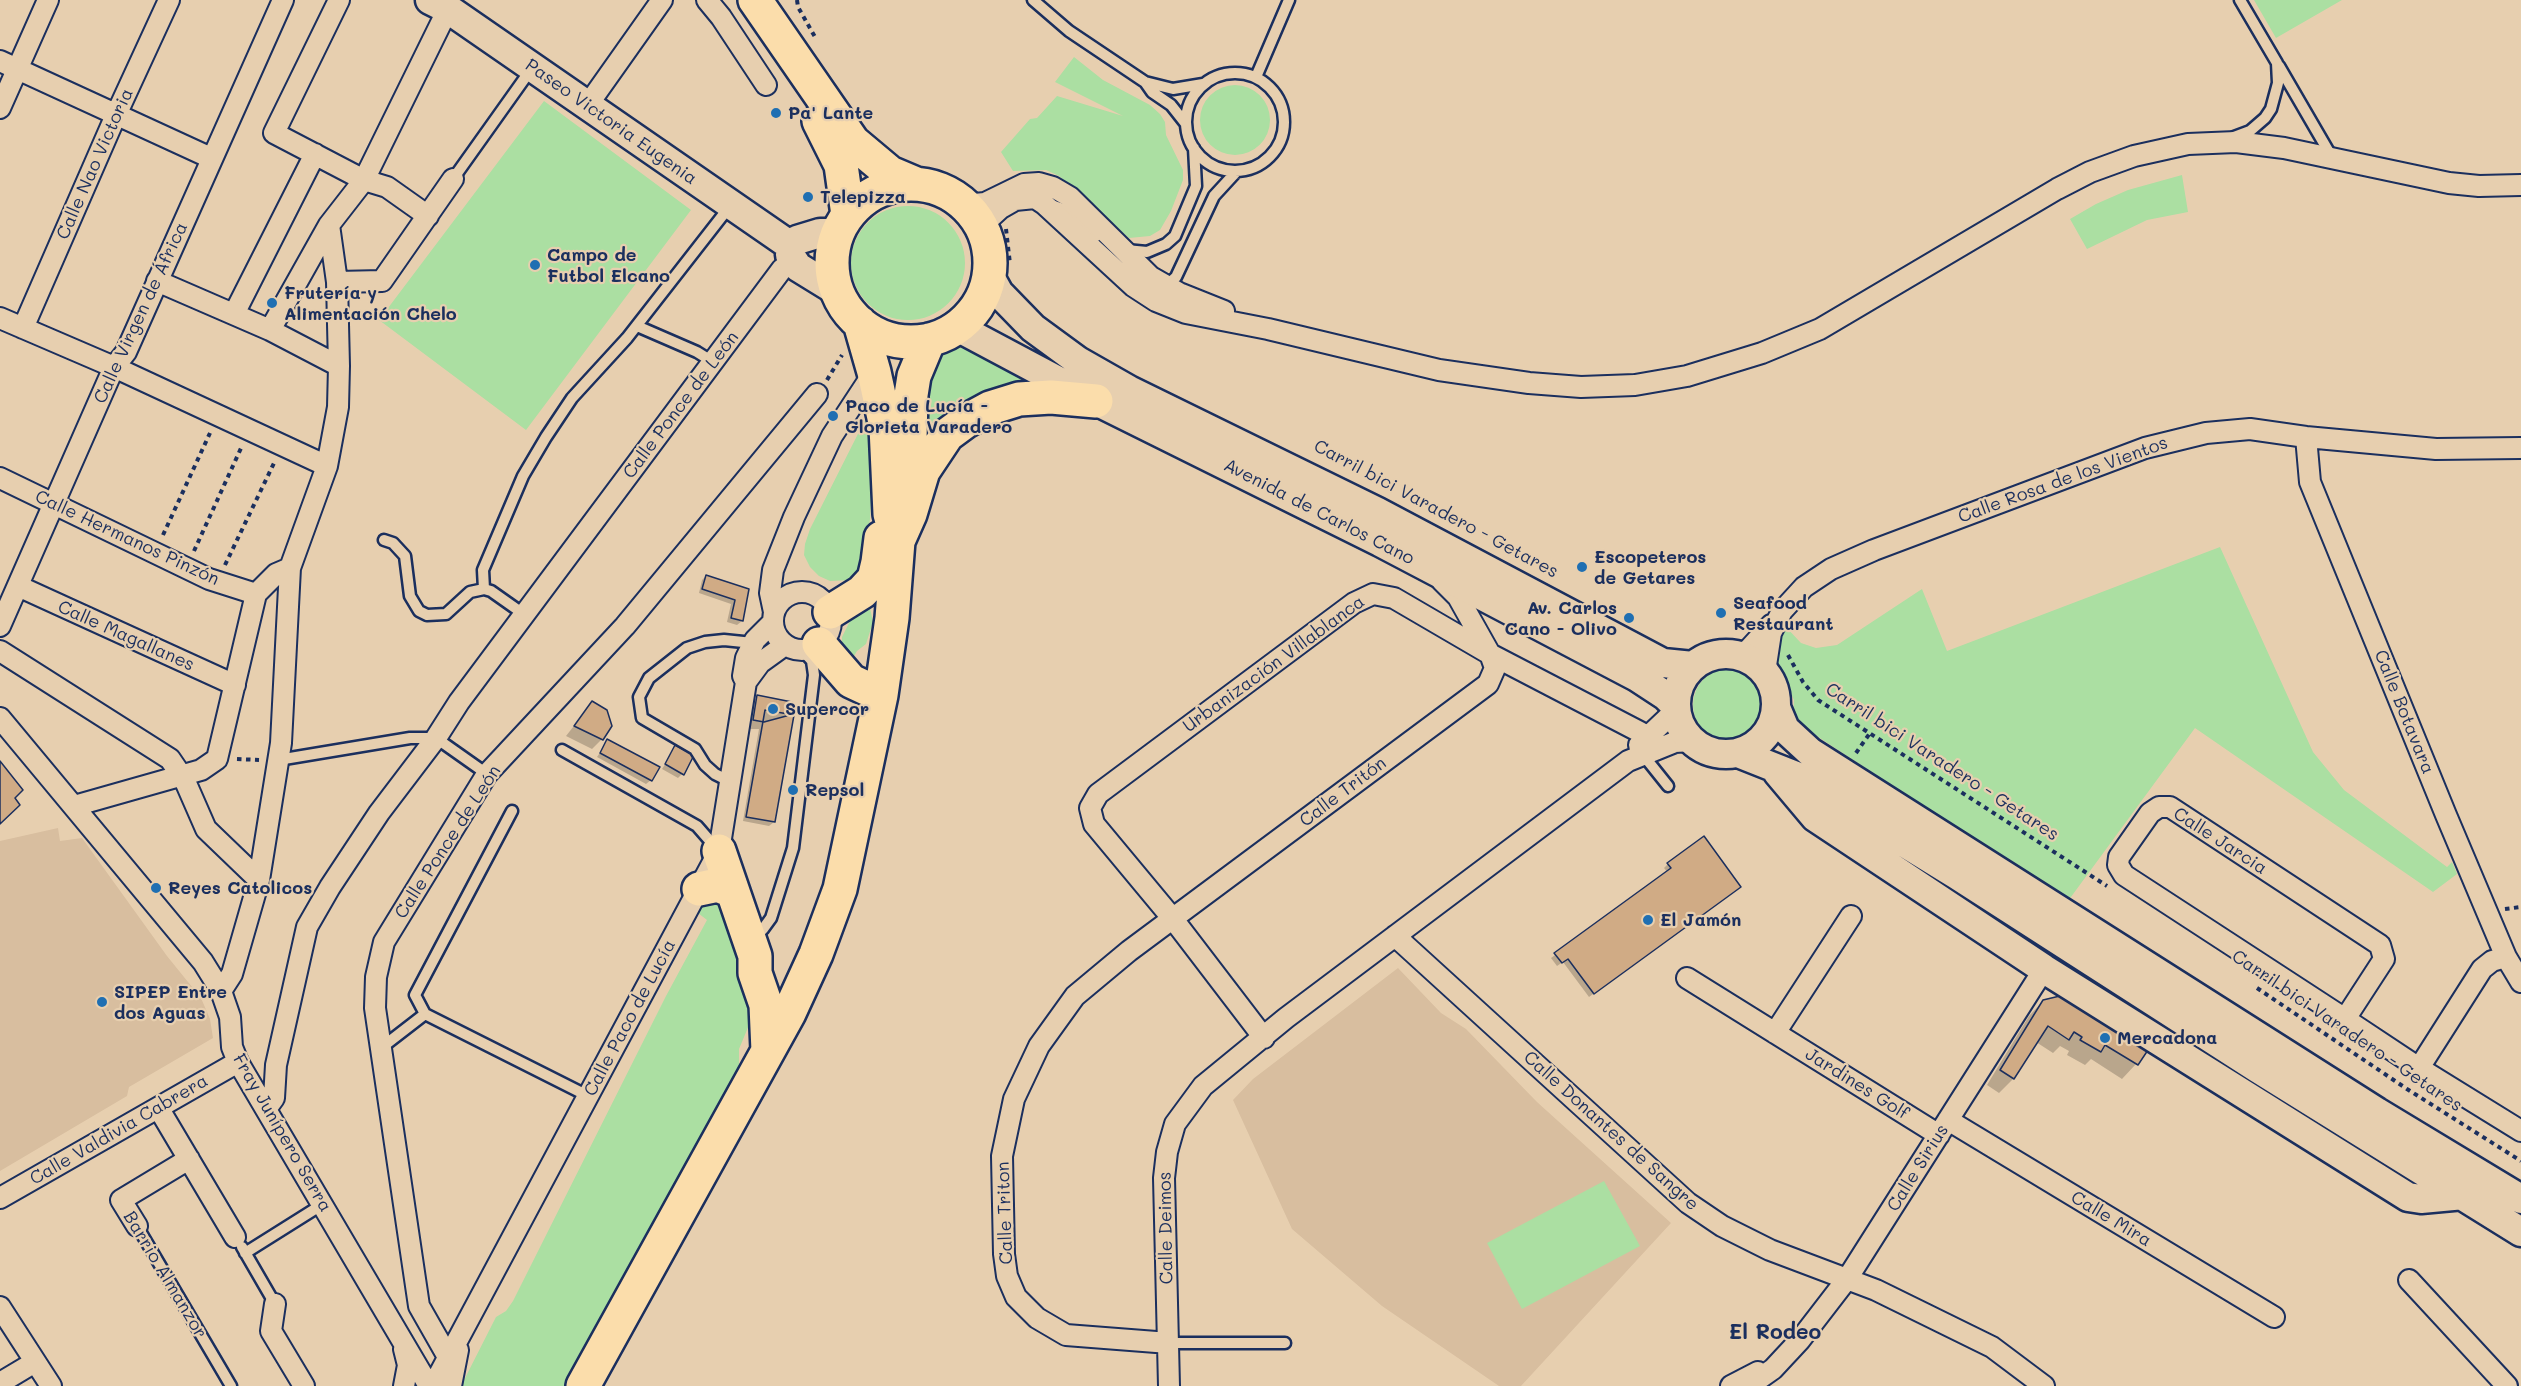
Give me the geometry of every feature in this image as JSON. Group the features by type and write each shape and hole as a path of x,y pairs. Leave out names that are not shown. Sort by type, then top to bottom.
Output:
{"highway":[{"path":"780,0 831,114"},
{"path":"583,1386 768,1053 816,954 840,889 881,695 892,618 914,376 943,333 978,304 999,273 990,260 983,208 941,191 928,180 890,173 873,161 853,142 742,1"},
{"path":"742,1 834,148 846,185 843,224 832,262 837,291 850,314 875,333 892,340 911,342 943,333"},
{"path":"843,224 871,195 900,185 928,180"},
{"path":"860,323 874,372 885,427 899,523"},
{"path":"899,523 933,453 947,435 966,421 990,408 1019,399 1051,398 1096,401"},
{"path":"830,612 862,592 874,579 882,526 899,523"},
{"path":"802,647 851,681 881,695"},
{"path":"719,851 752,949 755,973 766,1005 768,1053"},
{"path":"699,889 718,885 732,891"},
{"path":"752,949 779,973 794,973 804,967 816,954"}],"street":[{"path":"0,108 9,65 48,0"},
{"name":"Calle Nao Victoria","path":"23,328 169,0"},
{"name":"Calle Virgen de África","path":"0,626 114,368 126,352 282,0"},
{"path":"339,0 274,133 363,180 387,187 428,216"},
{"path":"587,106 662,0"},
{"path":"706,0 721,17 766,85"},
{"path":"270,330 329,225 363,180 439,4"},
{"name":"Paseo Victoria Eugenia","path":"439,4 730,205 792,254 798,267 837,291"},
{"path":"9,65 212,158"},
{"path":"983,208 1025,198 1035,198 1116,271 1156,301 1186,313 1268,329 1439,370 1529,383 1592,387 1635,384 1687,376 1762,353 1820,329 2090,172 2134,156 2193,143 2236,142 2284,148 2449,183 2480,186 2521,185"},
{"path":"234,314 315,154"},
{"path":"337,282 382,281 453,179"},
{"path":"983,208 1024,184 1039,183 1053,187 1070,197 1151,277 1179,293 1268,329"},
{"path":"792,254 797,240 843,224"},
{"path":"221,991 232,974 259,880 281,743 290,568 327,466 338,407 337,282 329,225"},
{"name":"Calle Ponce de León","path":"266,1109 274,1098 276,1065 307,927 330,888 379,813 436,738 459,702 792,254"},
{"name":"Avenida de Carlos Cano","path":"999,273 999,293 1033,328 1078,361 1129,390 1378,512 1653,658 1678,666 1698,656"},
{"path":"157,281 270,330 339,366"},
{"path":"0,318 327,466"},
{"name":"Avenida de Carlos Cano","path":"943,333 1096,401 1429,567 1637,677 1666,696 1676,708"},
{"path":"802,647 778,639 770,593 773,570 794,517 832,436 874,372"},
{"name":"Calle Ponce de León","path":"448,1357 419,1306 375,1008 376,977 384,942 487,774 626,626 817,394"},
{"name":"Calle Rosa de los Vientos","path":"1756,644 1788,603 1804,587 1831,569 1874,550 2145,447 2206,433 2250,429 2306,437 2436,449 2521,448"},
{"name":"Calle Botavara","path":"2306,437 2310,482 2506,957 2521,982"},
{"name":"Calle Hermanos Pinzón","path":"0,478 186,568 217,582 256,594"},
{"path":"1429,567 1458,597 1490,654"},
{"path":"74,806 201,770 217,759 256,594 276,574 290,568"},
{"name":"Calle Magallanes","path":"18,586 235,685"},
{"path":"746,682 760,663 802,647 830,630 830,612 819,597 802,592 785,598 773,617"},
{"name":"Urbanización Villablanca","path":"1264,1038 1173,919 1094,824 1090,808 1098,794 1363,597 1373,594 1394,598 1490,654 1640,732 1645,750"},
{"name":"Calle Paco de Lucía","path":"431,1386 719,851 746,682 743,676 743,666 753,644 773,617"},
{"path":"1756,644 1714,655 1698,656 1679,685 1676,708 1679,721 1692,741 1714,753 1738,753 1796,776 1957,875 2257,1068 2521,1232"},
{"path":"1756,644 1750,659 1765,672 1774,686 1777,710 1785,729 1810,752 2377,1112 2521,1199"},
{"path":"0,651 170,759 181,776 206,829 259,880"},
{"name":"Calle Tritón","path":"1173,919 1488,684 1495,668 1490,654"},
{"name":"Calle Deimos","path":"1169,1386 1164,1179 1167,1152 1175,1125 1203,1086 1395,936 1645,750 1676,708"},
{"path":"1738,753 1749,748 1768,733 1777,710"},
{"name":"Fray Junípero Serra","path":"0,718 203,962 221,991 230,1017 232,1047 238,1062 431,1386"},
{"path":"1645,750 1676,741 1692,741"},
{"path":"1773,767 1815,817 2044,969 2408,1197 2421,1199 2464,1195"},
{"name":"Calle Jarcia","path":"2345,1019 2384,959 2380,945 2170,807 2159,807 2150,813 2120,857 2118,865 2121,872 2419,1068 2521,1131"},
{"path":"1775,1033 1851,916"},
{"name":"Calle Triton","path":"1168,1344 1066,1335 1037,1318 1016,1297 1007,1276 1004,1254 1002,1156 1014,1099 1045,1038 1075,996 1173,919"},
{"name":"Calle Donantes de Sangre","path":"1395,936 1688,1203 1722,1226 1770,1250 1876,1290 1992,1347 2044,1386"},
{"path":"2419,1068 2482,969 2492,961 2506,957"},
{"name":"Calle Sirius","path":"1749,1386 1773,1369 1800,1340 1847,1279 2044,969"},
{"name":"Jardines Golf","path":"1687,978 1775,1033 1943,1128"},
{"name":"Calle Valdivia Cabrera","path":"0,1197 159,1109 238,1062"},
{"path":"159,1109 240,1245"},
{"name":"Calle Mira","path":"1943,1128 2274,1317"},
{"name":"Barrio Almanzor","path":"137,1226 121,1200 189,1160"},
{"path":"2409,1280 2507,1386"},
{"path":"275,1304 271,1331 304,1386"},
{"path":"0,1308 51,1386"},
{"name":"Calle Paco de Lucía","path":"451,1386 459,1335"},
{"path":"402,1340 408,1365 404,1386"},
{"name":"Calle Sirius","path":"1731,1386 1782,1359"},
{"path":"0,1383 35,1362"}],"lane":[{"path":"1033,0 1069,31 1145,82 1173,89 1204,84 1223,74 1245,74 1256,77 1274,91 1280,101 1285,125 1277,147 1270,157 1249,169 1225,170 1202,158 1194,148"},
{"path":"1256,77 1289,0"},
{"path":"2240,0 2333,159"},
{"path":"2193,143 2237,137 2250,131 2265,118 2276,96 2277,63"},
{"path":"453,179 532,68"},
{"path":"1120,247 1135,252 1147,252 1166,244 1175,236 1196,186 1194,148 1186,124 1171,105 1152,92 1145,82"},
{"path":"1186,124 1190,102 1204,84"},
{"path":"1044,204 1059,206 1069,211 1140,277 1160,287 1167,286 1176,277 1214,196 1238,171"},
{"path":"484,589 483,570 523,476 572,398 593,378 637,326 730,205"},
{"path":"637,326 697,352 712,362"},
{"path":"384,540 393,543 405,556 410,596 419,611 427,615 446,614 470,592 484,589 491,591 525,615"},
{"path":"731,782 710,770 696,749 642,718 639,697 649,678 687,648 705,642 724,640 753,644"},
{"path":"752,949 771,918 793,848 814,675 812,661 802,647"},
{"path":"278,760 410,738 436,738 487,774"},
{"path":"562,750 697,826 719,851"},
{"path":"1645,750 1668,786"},
{"path":"512,811 415,995 425,1014 588,1096"},
{"path":"381,1048 425,1014"},
{"path":"275,1304 240,1245 323,1204"},
{"name":"Barrio Almanzor","path":"137,1226 231,1386"},
{"path":"1168,1344 1285,1342"}],"path":[{"path":"797,0 798,7 815,38"},
{"path":"928,180 983,208 1006,226 999,273"},
{"path":"817,394 835,368 860,323"},
{"path":"155,552 218,416"},
{"path":"186,568 250,430"},
{"path":"217,582 283,446"},
{"path":"1698,656 1748,636 1756,644"},
{"name":"Carril bici Varadero - Getares","path":"1756,644 1780,642 1803,682 1818,700 2112,890"},
{"path":"217,759 278,760"},
{"name":"Carril bici Varadero - Getares","path":"2250,983 2407,1089 2521,1161"}],"shaded area":[{"name":"SIPEP Entre dos Aguas","path":"58,828 60,841 82,838 167,956 201,998 210,1019 213,1038 129,1087 127,1096 0,1171 0,841"},
{"path":"1398,968 1441,1013 1466,1029 1537,1102 1671,1223 1521,1386 1499,1386 1382,1306 1292,1229 1233,1100 1253,1079"}],"green space":[{"path":"2254,0 2342,0 2276,38"},
{"path":"1074,57 1103,80 1150,105 1165,122 1166,135 1183,170 1183,180 1171,211 1160,230 1150,236 1129,238 1059,176 1046,170 1013,171 1001,152 1030,119 1037,118 1057,96 1123,116 1055,82"},
{"path":"1242,85 1255,91 1264,100 1268,106 1270,120 1268,134 1260,145 1249,153 1228,155 1210,145 1202,134 1200,113 1210,95 1221,87"},
{"name":"Campo de Futbol Elcano","path":"544,101 691,210 526,430 379,320"},
{"path":"2182,175 2188,212 2147,220 2087,249 2070,219 2128,190"},
{"path":"908,206 930,210 948,223 961,241 965,263 961,285 948,303 930,316 908,320 886,316 868,303 855,285 851,263 855,241 868,223 886,210"},
{"path":"970,348 1042,386 921,457 918,413 936,357 945,350"},
{"path":"868,414 872,483 864,563 851,580 830,581 819,576 810,567 804,555 805,544 810,529"},
{"path":"2220,547 2313,752 2344,790 2447,867 2452,862 2457,874 2433,892 2195,728 2068,901 1800,725 1793,719 1794,700 1780,671 1770,660 1786,627 1801,643 1816,648 1837,645 1922,589 1947,651"},
{"path":"867,607 870,608 873,622 866,644 857,651 853,658 842,645 842,637 851,619"},
{"path":"1730,668 1751,674 1761,684 1767,705 1761,726 1751,736 1730,742 1709,736 1699,726 1693,705 1699,684 1709,674"},
{"path":"713,902 720,905 757,1006 739,1049 739,1069 564,1386 461,1386 496,1317 506,1311 513,1301 666,996 707,920 698,913 705,903"},
{"path":"1604,1181 1640,1246 1522,1309 1487,1243"}],"building":[{"path":"706,575 749,589 743,621 731,618 735,600 702,589"},
{"name":"Supercor","path":"757,695 792,702 790,715 764,722 753,720"},
{"path":"592,701 607,710 612,726 603,740 574,726"},
{"path":"765,710 794,715 775,822 746,817"},
{"path":"607,739 660,767 652,781 600,753"},
{"path":"675,745 694,755 684,775 665,764"},
{"path":"0,761 23,790 15,798 20,805 0,824"},
{"name":"El Jamón","path":"1704,836 1741,887 1594,994 1568,959 1562,963 1554,953 1671,868 1667,863"},
{"name":"Mercadona","path":"2064,995 2148,1050 2138,1065 2105,1045 2101,1052 2080,1040 2082,1037 2074,1032 2069,1040 2048,1026 2014,1079 2000,1070 2043,1000"}],"place":[{"name":"Pa' Lante","path":"776,113"},
{"name":"Telepizza","path":"808,197"},
{"name":"Campo de Futbol Elcano","path":"535,265"},
{"name":"Frutería y Alimentación Chelo","path":"272,303"},
{"name":"Paco de Lucía - Glorieta Varadero","path":"833,416"},
{"name":"Escopeteros de Getares","path":"1582,567"},
{"name":"Seafood Restaurant","path":"1721,613"},
{"name":"Av. Carlos Cano - Olivo","path":"1629,618"},
{"name":"Supercor","path":"773,709"},
{"name":"Repsol","path":"793,790"},
{"name":"Reyes Catolicos","path":"156,888"},
{"name":"El Jamón","path":"1648,920"},
{"name":"SIPEP Entre dos Aguas","path":"102,1002"},
{"name":"Mercadona","path":"2105,1038"}],"district":[{"name":"El Rodeo","path":"1775,1333"}]}
